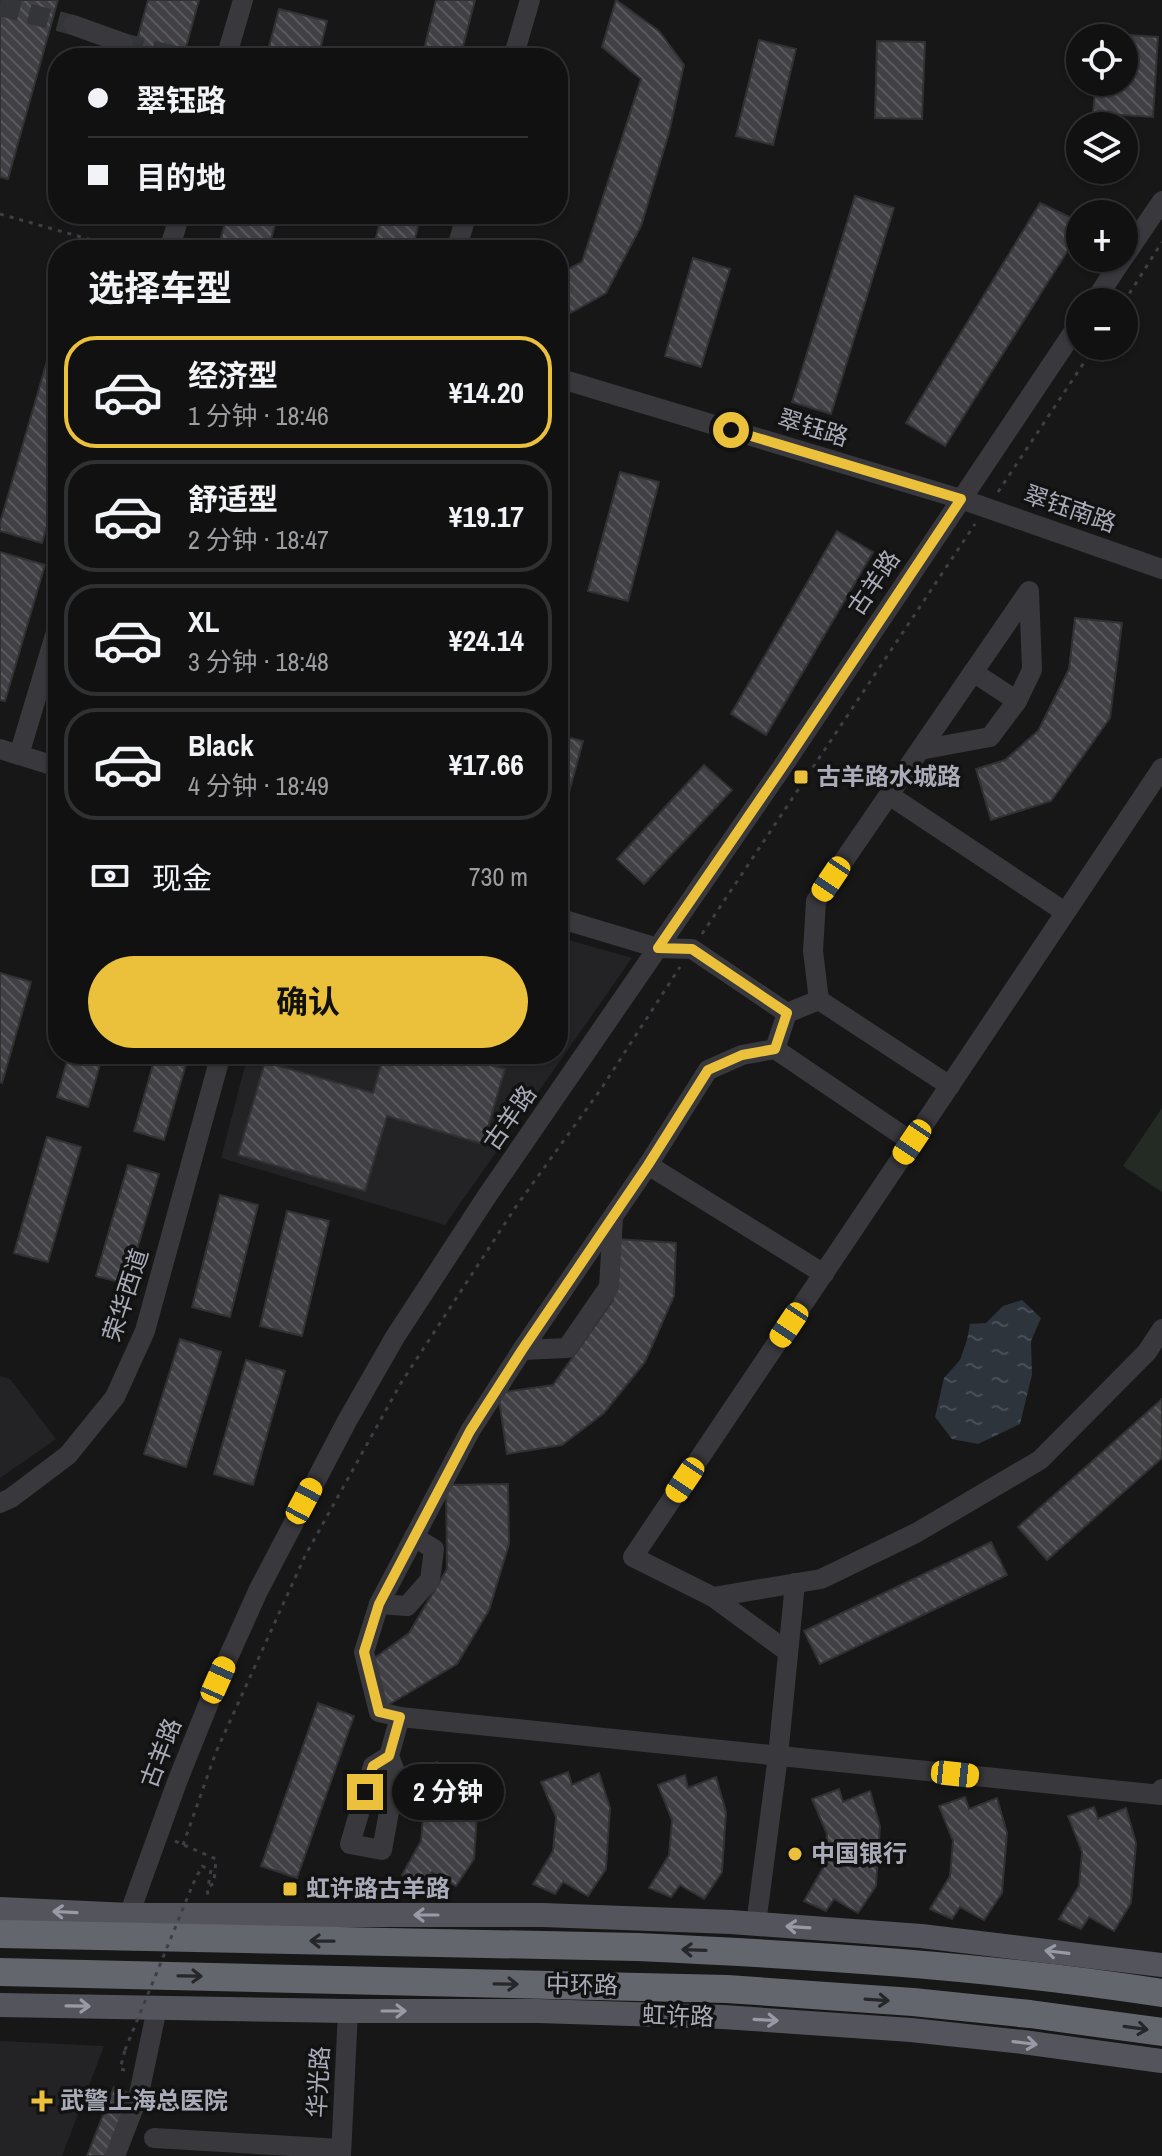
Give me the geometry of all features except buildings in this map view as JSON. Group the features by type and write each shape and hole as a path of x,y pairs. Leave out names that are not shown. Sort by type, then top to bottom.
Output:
{"highway":[{"name":"中环路","path":"0,1934 731,1951 918,1964 1162,1993"},
{"name":"中环路","path":"0,1972 727,1989 1030,2014 1162,2032"}],"main road":[{"path":"0,1909 129,1915 543,1915 756,1924 921,1936 1162,1965"},
{"name":"虹许路","path":"0,2005 539,2011 723,2017 1023,2042 1162,2061"}],"street":[{"path":"229,48 243,0"},
{"path":"516,48 530,0"},
{"path":"73,25 123,43"},
{"path":"1138,237 1162,201"},
{"name":"古羊路","path":"129,1915 212,1695 253,1604 304,1501 395,1337 456,1242 783,766 1066,343"},
{"name":"翠钰路","path":"568,381 961,499"},
{"name":"翠钰南路","path":"961,499 1162,569"},
{"path":"920,750 990,737 1017,701 1032,670 1029,591 816,901 813,951 819,1000 950,1086"},
{"path":"48,651 10,752 48,764"},
{"path":"973,672 1017,701"},
{"path":"788,1652 713,1597 633,1557 1162,768"},
{"path":"889,795 1065,912"},
{"path":"568,921 658,948 692,949 787,1013"},
{"path":"775,1049 787,1013 819,1000"},
{"path":"912,1142 775,1049 742,1055 708,1070 470,1431 379,1604 364,1652 379,1712 400,1717 1161,1795 1162,1789"},
{"name":"荣华西道","path":"0,1503 68,1455 115,1397 145,1331 218,1064"},
{"path":"648,1165 824,1274"},
{"path":"522,1350 567,1348 595,1308 609,1287 613,1218"},
{"path":"564,1289 595,1308"},
{"path":"713,1597 821,1579 916,1533 1040,1460 1160,1337"},
{"path":"379,1604 407,1606 430,1580 434,1549 414,1537"},
{"path":"399,1566 430,1580"},
{"path":"756,1924 778,1756 795,1583"},
{"path":"389,1756 400,1717"},
{"path":"115,2156 139,2094 157,2008"},
{"name":"华光路","path":"341,2152 348,2011"},
{"path":"154,2138 341,2152"}],"path":[{"path":"0,214 92,240"},
{"path":"1133,288 1162,242"},
{"path":"183,1845 216,1752 305,1556 401,1383 515,1208 601,1089 967,534 1086,360"},
{"path":"158,1833 216,1859 214,1883 207,1888"},
{"path":"125,2050 202,1866 211,1870 207,1888 211,1915"}],"shaded area":[{"path":"568,940 632,958 568,1049"},
{"path":"245,1064 558,1064 445,1225 221,1158"},
{"path":"1162,1108 1162,1192 1123,1166"},
{"path":"0,1376 10,1379 56,1439 0,1478"},
{"name":"武警上海总医院","path":"0,2041 104,2046 62,2156 0,2156"}],"water":[{"path":"1022,1300 1041,1318 1031,1341 1032,1375 1020,1424 978,1444 952,1439 935,1417 944,1378 960,1360 970,1324 986,1323 1003,1306"}],"tunnel":[{"path":"0,6 73,25"},
{"path":"123,43 143,48"}],"place":[{"name":"古羊路水城路","path":"801,777"},
{"name":"中国银行","path":"795,1854"},
{"name":"虹许路古羊路","path":"290,1889"},
{"name":"武警上海总医院","path":"42,2101"}],"route":[{"path":"365,1792 373,1766 389,1756 400,1717 379,1712 364,1652 379,1604 470,1431 708,1070 742,1055 775,1049 787,1013 692,949 658,948 961,499 731,430"}]}
